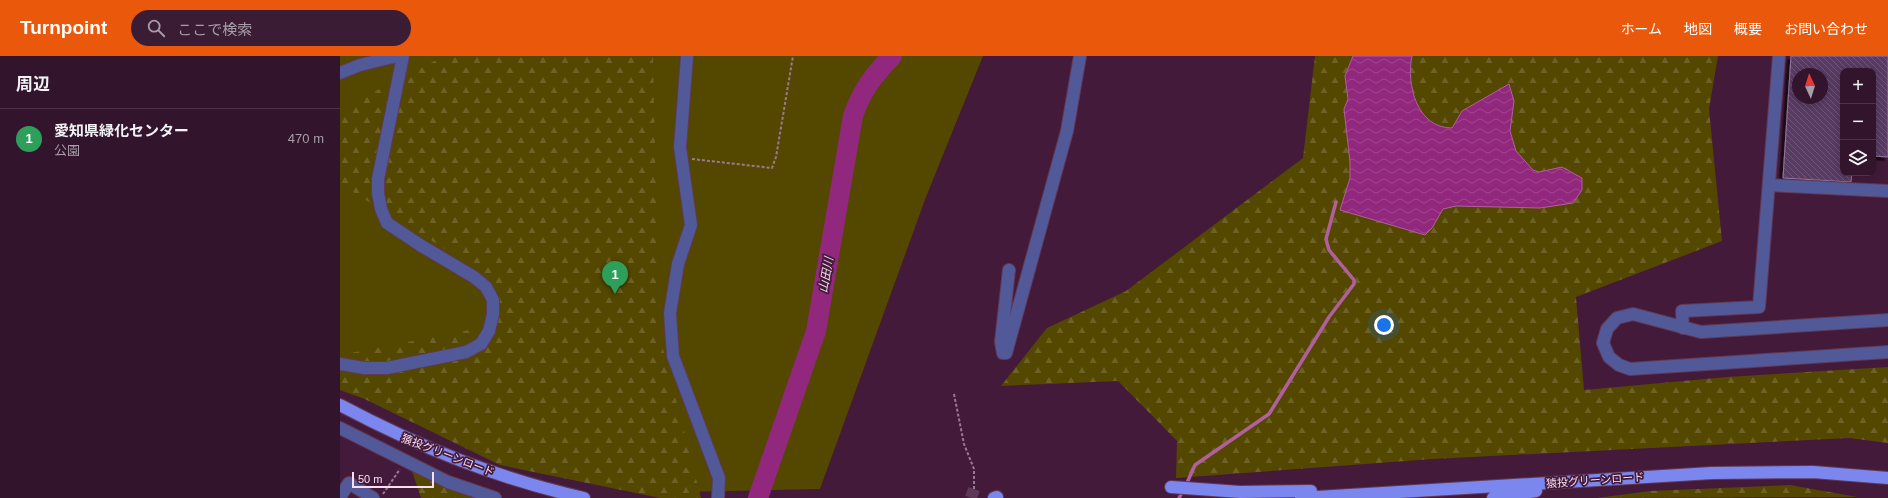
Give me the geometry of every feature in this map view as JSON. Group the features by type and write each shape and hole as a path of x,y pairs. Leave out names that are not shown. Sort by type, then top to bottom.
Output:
{"main road":[{"name":"猿投グリーンロード","path":"340,405 394,433 466,464 555,491 584,498"},
{"name":"猿投グリーンロード","path":"1301,498 1597,480 1765,472 1812,472 1888,478"},
{"path":"1493,498 1597,480"},
{"path":"1171,487 1214,491 1267,492 1439,486 1466,488"}],"street":[{"path":"340,73 360,65 397,56"},
{"path":"340,364 364,368 387,368 466,352 481,344 489,332 493,314 493,300 486,288 474,277 420,246 387,224 381,210 378,193 378,179 403,56"},
{"path":"687,56 680,148 691,224 678,264 670,314 673,356 719,478 718,498"},
{"path":"1009,270 1001,342 1003,353 1006,353 1067,131 1080,56"},
{"path":"1683,328 1682,311 1759,307 1779,56"},
{"path":"1769,185 1888,191"},
{"path":"1888,320 1701,332 1633,314 1617,318 1607,329 1603,343 1609,357 1619,365 1630,369 1888,352"},
{"path":"340,428 448,482 495,498"},
{"path":"340,497 345,479 373,498"}],"path":[{"path":"681,158 772,168 776,157 793,56"},
{"path":"954,394 964,444 974,468 974,489"},
{"path":"380,498 405,461"}],"green space":[{"path":"340,56 983,56 926,197 820,489 681,492 594,483 340,390"},
{"path":"444,56 653,56 659,333 701,498 660,498 500,465 340,387 340,355 495,325 484,273 340,184 340,109"},
{"path":"1315,56 1718,56 1709,109 1722,241 1576,297 1584,390 1727,377 1888,367 1888,443 1849,438 1433,459 1176,478 1177,441 1118,381 1001,386 1047,328 1126,291 1303,158"},
{"path":"412,471 477,498 421,498"},
{"path":"1790,485 1857,497 1597,498 1650,491"}],"water":[{"path":"1353,56 1412,56 1411,79 1413,92 1417,103 1422,113 1430,121 1440,126 1452,128 1462,111 1509,84 1514,101 1510,131 1516,151 1533,170 1539,172 1562,167 1582,178 1582,190 1573,203 1540,208 1456,206 1443,209 1432,228 1425,235 1340,210 1350,178 1350,162 1344,109 1348,99 1345,76"}],"building":[{"path":"1791,56 1888,56 1888,157 1876,156 1876,68 1840,68 1840,176 1852,176 1851,182 1783,178"}],"waterway":[{"name":"山田川","path":"758,498 816,331 853,116 860,98 869,84 892,56"},
{"path":"1186,485 1195,465 1269,414 1329,317 1354,284 1354,280 1329,250 1326,239 1336,202"},
{"path":"1179,498 1183,491"}],"tunnel":[{"path":"971,498 974,489"}],"place":[{"name":"愛知県緑化センター","path":"615,294"}]}
